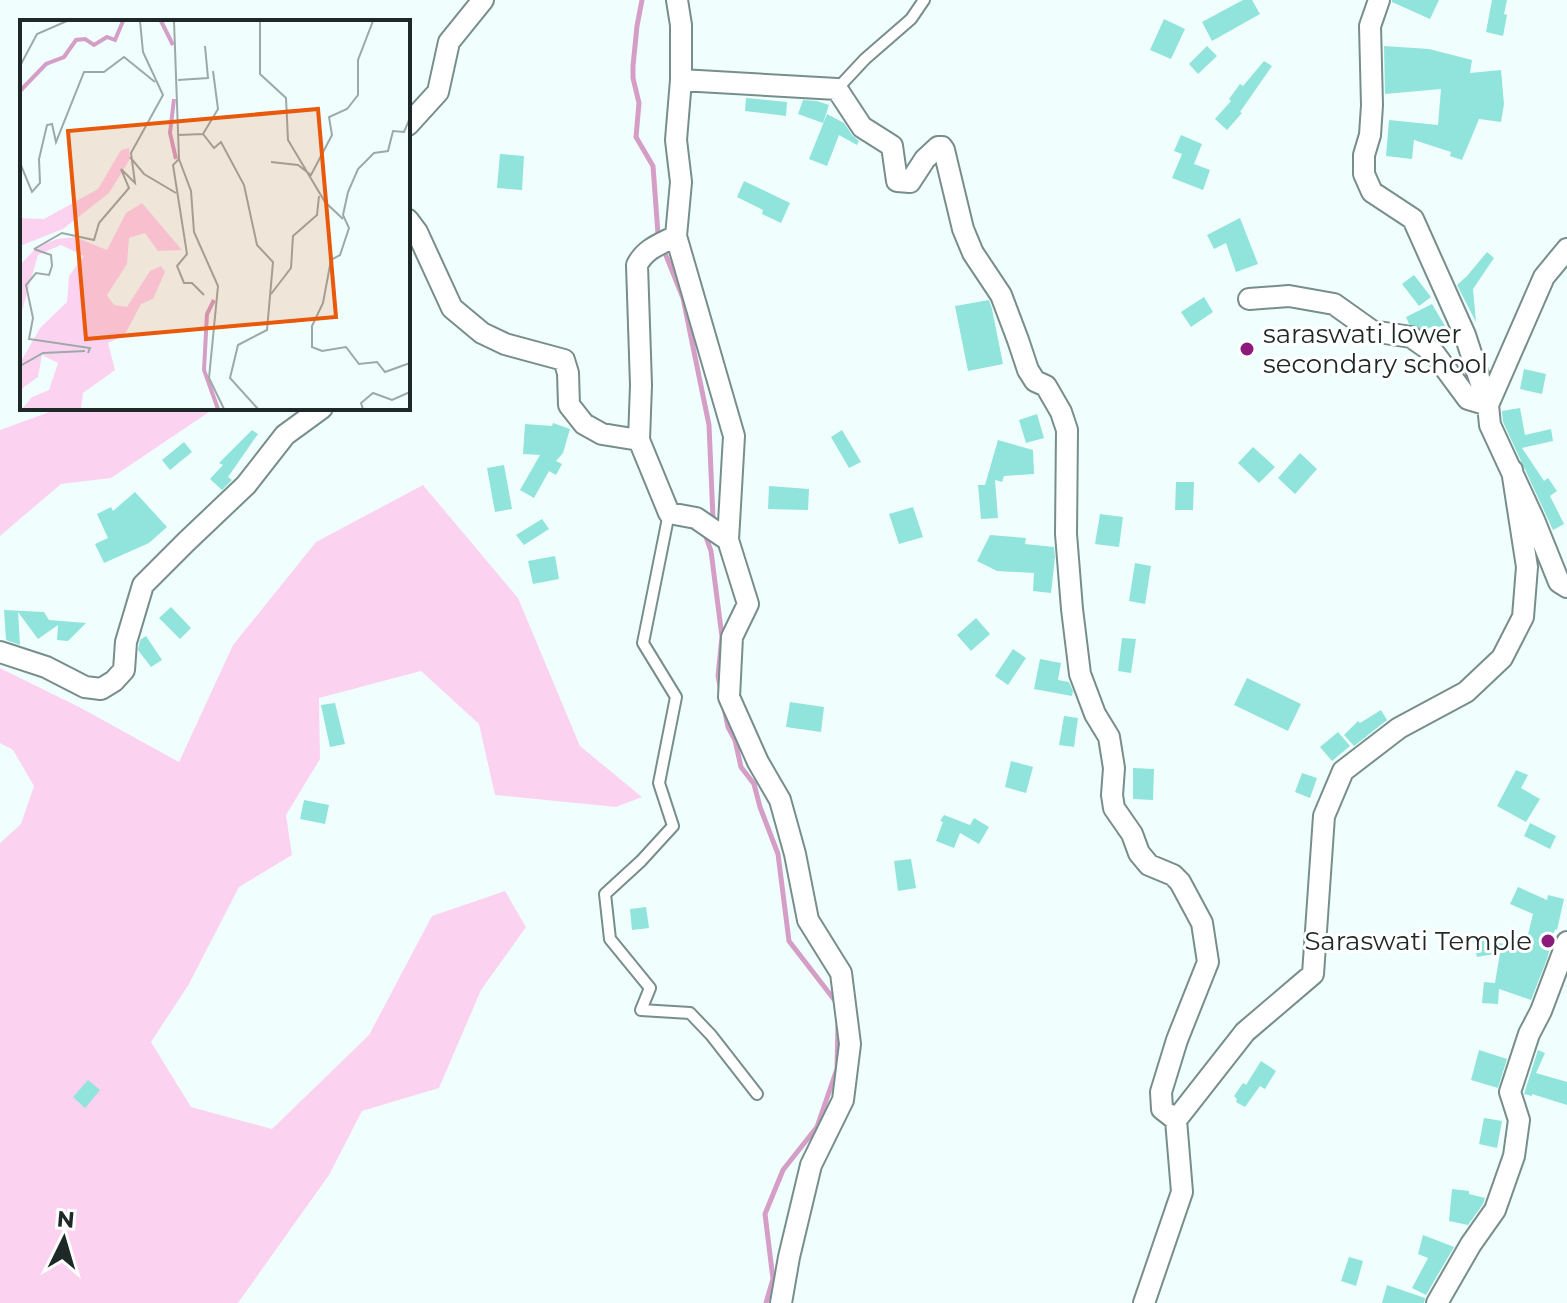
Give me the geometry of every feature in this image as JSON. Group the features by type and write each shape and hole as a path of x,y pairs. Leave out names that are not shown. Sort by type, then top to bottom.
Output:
{"street":[{"path":"410,123 438,92 449,42 483,0"},
{"path":"677,0 681,25 681,80 676,140 681,182 676,236 734,436 728,540 748,604 732,637 729,697 758,762 780,800 808,920 841,973 850,1044 843,1100 811,1165 781,1303"},
{"path":"1379,0 1370,26 1372,105 1364,174 1372,192 1413,219 1465,335 1488,405 1490,425 1559,582 1567,587"},
{"path":"681,80 837,89 862,127 892,146 897,181 910,182 932,151 938,147 944,150 963,229 973,253 1001,295 1028,370 1035,381 1046,386 1067,430 1066,534 1080,674 1095,714 1109,737 1114,768 1114,808 1132,834 1139,853 1149,865 1173,875 1180,882 1202,923 1208,962 1177,1040 1161,1092 1162,1109 1176,1120"},
{"path":"410,223 452,308 482,333 505,344 564,360 568,373 569,405 584,424 602,434 639,440"},
{"path":"676,236 651,248 642,255 637,265 641,385 639,440 669,513 696,518 728,540"},
{"path":"1488,405 1544,277 1567,249"},
{"path":"1249,299 1289,296 1334,304 1372,331 1411,337 1434,353 1468,399 1488,405"},
{"path":"0,652 46,667 85,687 101,689 114,681 124,670 126,642 143,585 246,485 285,435 319,410"},
{"path":"1144,1303 1182,1192 1176,1120 1245,1032 1313,974 1324,816 1343,771 1399,728 1466,692 1502,658 1523,617 1527,567 1512,470"},
{"path":"1437,1303 1495,1210 1514,1156 1519,1120 1510,1092 1529,1034 1567,942"}],"lane":[{"path":"837,89 865,59 911,19 924,0"},
{"path":"669,513 643,643 676,697 659,783 673,826 605,894 610,939 650,988 641,1010 690,1013 757,1094"}],"shaded area":[{"path":"55,410 212,410 111,478 61,484 0,536 0,430"},
{"path":"423,485 518,598 580,746 642,797 616,807 495,795 479,724 421,671 319,698 320,759 286,815 292,855 239,887 189,984 151,1042 191,1107 272,1129 369,1035 432,916 505,891 526,927 481,990 439,1088 362,1111 329,1175 238,1303 0,1303 0,843 21,824 34,786 13,750 0,743 0,668 179,762 233,645 316,542"}],"building":[{"path":"1243,0 1252,0 1260,14 1212,41 1202,22"},
{"path":"1392,0 1439,0 1430,19"},
{"path":"1492,0 1507,0 1503,36 1486,32"},
{"path":"1164,19 1185,29 1171,59 1150,50"},
{"path":"1207,46 1217,56 1198,74 1189,64"},
{"path":"1384,46 1429,49 1472,60 1470,73 1501,70 1504,104 1501,122 1479,119 1462,160 1450,156 1451,152 1414,140 1412,159 1386,156 1389,120 1438,125 1441,89 1385,94"},
{"path":"1264,61 1272,66 1242,113 1227,130 1215,119 1231,101 1229,99 1240,84 1243,86"},
{"path":"746,98 787,102 786,116 745,111"},
{"path":"803,100 829,105 823,123 798,114"},
{"path":"827,114 844,123 859,141 857,145 839,135 827,166 809,159"},
{"path":"1181,135 1202,144 1194,164 1210,170 1203,190 1172,178 1182,154 1174,151"},
{"path":"500,154 524,156 522,190 497,188"},
{"path":"744,181 790,203 781,223 737,197"},
{"path":"1240,218 1258,264 1236,272 1226,243 1214,249 1207,235"},
{"path":"1487,252 1494,258 1473,289 1476,322 1457,285"},
{"path":"1414,275 1431,297 1419,306 1402,284"},
{"path":"1204,297 1213,312 1191,327 1181,312"},
{"path":"989,300 1003,364 968,371 955,306"},
{"path":"1432,304 1452,338 1443,344 1431,327 1425,331 1409,324 1406,317"},
{"path":"1524,369 1546,374 1542,394 1520,389"},
{"path":"1520,408 1525,435 1551,429 1553,441 1522,448 1544,481 1548,478 1557,491 1550,496 1564,524 1553,530 1503,422 1502,411"},
{"path":"1037,414 1044,438 1026,443 1019,420"},
{"path":"553,423 570,429 563,453 556,461 562,464 556,475 549,471 534,498 520,490 540,455 523,454 525,424 552,426"},
{"path":"252,430 258,434 228,477 232,480 222,490 210,479 223,465 219,463"},
{"path":"842,430 861,462 849,468 831,437"},
{"path":"998,440 1033,450 1034,474 1004,476 1002,482 995,480 998,518 981,519 978,485 985,485"},
{"path":"184,442 192,452 170,470 162,460"},
{"path":"1253,447 1275,467 1259,483 1238,463"},
{"path":"1300,453 1317,469 1295,494 1278,478"},
{"path":"504,465 512,509 495,512 487,468"},
{"path":"1176,482 1194,482 1193,510 1175,510"},
{"path":"769,486 809,489 808,510 768,509"},
{"path":"135,492 167,527 149,543 104,563 95,544 108,538 97,514 111,507 113,511"},
{"path":"913,507 923,537 899,544 889,514"},
{"path":"1100,514 1123,517 1119,547 1095,544"},
{"path":"542,519 549,529 524,545 516,535"},
{"path":"990,535 1026,538 1025,544 1054,547 1051,593 1033,591 1034,573 997,571 977,561"},
{"path":"555,556 559,579 533,584 528,561"},
{"path":"1135,563 1151,566 1145,604 1129,601"},
{"path":"171,607 191,628 180,639 159,618"},
{"path":"4,610 44,612 49,620 86,623 68,641 57,640 58,625 38,639 18,612 20,645 6,640"},
{"path":"976,618 990,634 971,651 957,635"},
{"path":"146,636 162,660 151,667 138,650 140,640"},
{"path":"1122,638 1136,639 1131,673 1118,671"},
{"path":"1013,649 1026,658 1008,685 995,676"},
{"path":"1040,659 1061,663 1058,680 1069,682 1072,696 1034,689"},
{"path":"1247,678 1301,704 1288,731 1234,705"},
{"path":"790,702 824,707 821,732 786,727"},
{"path":"335,703 345,744 330,747 321,705"},
{"path":"1381,710 1387,720 1354,746 1344,735 1358,721 1360,723"},
{"path":"1064,716 1078,718 1074,747 1059,745"},
{"path":"1338,732 1350,746 1332,761 1320,747"},
{"path":"1011,761 1033,767 1026,793 1005,787"},
{"path":"1133,768 1154,769 1153,800 1133,799"},
{"path":"1516,770 1528,775 1521,788 1540,799 1526,822 1497,806"},
{"path":"1302,773 1317,778 1310,798 1295,792"},
{"path":"304,800 329,805 325,824 300,819"},
{"path":"944,815 970,825 974,818 989,827 979,844 960,833 954,848 936,841"},
{"path":"1530,823 1556,836 1550,849 1524,836"},
{"path":"911,859 916,888 898,891 894,861"},
{"path":"1518,887 1547,900 1548,895 1564,899 1557,930 1531,1000 1499,989 1498,1004 1482,1003 1484,982 1495,983 1500,953 1477,957 1473,940 1492,936 1493,942 1525,947 1533,914 1510,904"},
{"path":"646,907 649,928 632,930 630,909"},
{"path":"1479,1050 1507,1059 1498,1088 1471,1080"},
{"path":"1538,1050 1545,1053 1536,1073 1567,1082 1567,1105 1524,1094"},
{"path":"1261,1061 1276,1071 1265,1089 1260,1086 1245,1107 1236,1102 1234,1096 1243,1083 1246,1085"},
{"path":"88,1080 100,1090 85,1108 73,1097"},
{"path":"1484,1118 1502,1121 1497,1148 1479,1144"},
{"path":"1452,1189 1469,1191 1469,1194 1485,1198 1468,1225 1449,1221"},
{"path":"1423,1235 1454,1247 1426,1295 1412,1288 1428,1258 1418,1254"},
{"path":"1349,1257 1363,1261 1356,1286 1341,1281"},
{"path":"1387,1285 1425,1298 1424,1303 1382,1303"}],"waterway":[{"path":"642,0 633,66 639,103 636,137 653,166 658,234"},
{"path":"665,253 683,298 709,425 713,518"},
{"path":"706,537 711,551 722,637 718,676 721,691"},
{"path":"724,708 741,767 754,784 778,854 789,941 836,1002"},
{"path":"766,1303 773,1279 765,1214 783,1170 817,1127 837,1069 838,1024"}],"place":[{"name":"saraswati lower secondary school","path":"1247,349"},
{"name":"Saraswati Temple","path":"1548,941"}]}
